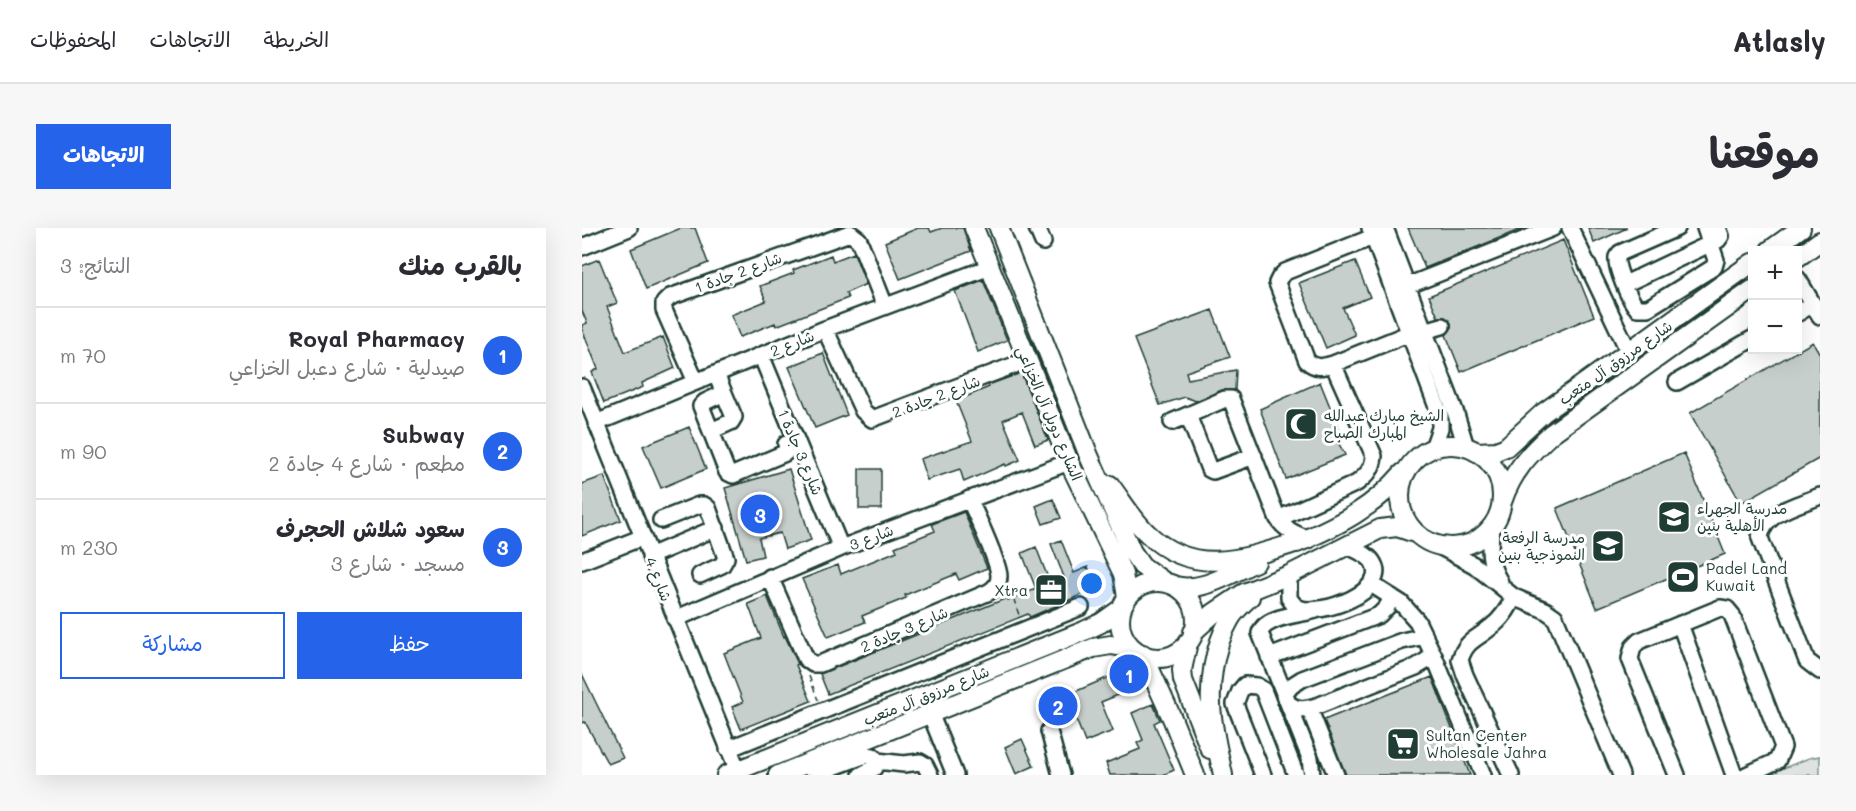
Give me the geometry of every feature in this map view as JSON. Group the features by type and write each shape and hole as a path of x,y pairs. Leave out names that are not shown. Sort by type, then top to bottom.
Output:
{"main road":[{"name":"الشارع دوبل آل الخزاعي","path":"974,228 1069,462 1123,574 1125,602"},
{"name":"الشارع دوبل آل الخزاعي","path":"999,228 1089,456 1132,552 1142,566 1170,584"},
{"path":"1776,246 1802,228"},
{"path":"1802,254 1820,241"},
{"name":"شارع مرزوق آل متعب","path":"1471,449 1497,451 1506,447 1543,413 1748,266"},
{"name":"شارع مرزوق آل متعب","path":"1502,502 1516,471 1552,433 1748,293"},
{"path":"1138,652 1162,657 1180,650 1190,637 1226,604 1244,593 1380,529 1397,527 1415,533 1439,546 1453,548 1467,545 1484,536 1496,521 1502,502 1501,484 1493,467 1471,449 1449,445 1433,448 1419,456 1387,492 1365,509 1308,539 1200,586 1185,589 1157,582 1141,586 1125,602 1120,626 1123,634 1138,652 1172,718 1195,775"},
{"path":"1089,456 1144,532 1161,546 1176,554 1192,560 1227,560 1255,555 1308,539"},
{"path":"1408,468 1401,484 1400,502 1405,519 1415,533"},
{"path":"1222,775 1211,715 1213,675 1217,654 1229,621 1238,609 1280,578"},
{"path":"1170,584 1183,592 1194,610 1195,621 1182,670 1183,680 1222,775"},
{"name":"شارع مرزوق آل متعب","path":"732,773 769,767 795,748 1093,627 1125,602"},
{"name":"شارع مرزوق آل متعب","path":"777,775 1093,648 1111,645 1138,652"},
{"path":"795,748 793,760 800,766"}],"street":[{"path":"582,247 629,228"},
{"path":"1407,286 1553,228"},
{"path":"1570,228 1629,352"},
{"path":"1656,333 1644,309 1635,306 1616,262 1618,255 1677,228"},
{"path":"1644,309 1714,267 1716,262 1705,228"},
{"path":"1625,284 1711,244 1720,238 1718,228"},
{"path":"1376,231 1407,286 1440,415 1440,428 1433,448"},
{"path":"1376,231 1417,332 1471,449"},
{"path":"1376,231 1285,272 1280,277 1277,283 1307,361 1320,368 1417,332 1442,326"},
{"name":"شارع 2 جادة 1","path":"696,382 664,310 664,303 670,297 850,233 859,240 885,306"},
{"name":"شارع 2","path":"596,423 825,329 990,267"},
{"path":"1707,272 1714,282 1722,285"},
{"path":"1802,286 1817,310 1802,312"},
{"name":"شارع 2 جادة 2","path":"825,329 862,411 872,419 1028,360"},
{"path":"1677,382 1748,341"},
{"name":"شارع 3 جادة 1","path":"761,356 841,548"},
{"path":"1278,519 1357,483 1373,465 1374,456 1333,364"},
{"path":"711,431 731,422 734,417 716,374"},
{"name":"شارع 4","path":"582,387 728,749 732,773"},
{"path":"724,393 701,406 726,470 731,475 786,453 788,450 786,444"},
{"path":"1172,422 1224,399 1231,399 1278,519 1282,526 1308,539"},
{"path":"1188,415 1209,469 1213,471 1254,456"},
{"name":"شارع 3","path":"675,619 841,548 1069,462"},
{"path":"1820,496 1772,516 1765,523 1760,537 1807,661 1820,671"},
{"path":"969,499 999,570 998,583"},
{"path":"661,520 704,505 708,508 726,558 722,565 700,575"},
{"path":"1492,526 1490,561 1493,571 1510,595"},
{"path":"650,556 716,528"},
{"path":"582,561 643,537"},
{"path":"1312,775 1310,758 1261,637 1263,626 1271,620 1316,610 1359,595 1371,584 1375,576 1373,563 1366,556 1348,546"},
{"path":"1439,546 1474,565 1510,595 1551,613 1558,622 1621,775"},
{"path":"770,578 806,659 813,664"},
{"path":"1280,578 1293,604 1299,608 1316,610"},
{"name":"شارع 3 جادة 2","path":"813,664 820,664 989,592 998,583"},
{"path":"1371,584 1408,610 1425,636 1483,775"},
{"path":"1510,595 1505,614 1493,627 1468,643 1460,660 1511,775"},
{"path":"1269,657 1379,615 1387,607 1392,597"},
{"path":"728,749 1081,607"},
{"path":"1677,775 1630,655 1633,646 1639,641 1720,608 1727,609 1732,615 1783,747 1777,761 1746,775"},
{"path":"1680,624 1734,775"},
{"path":"1009,661 1024,643 1024,630"},
{"path":"1286,699 1291,686 1302,679 1402,640 1425,636"},
{"path":"1286,699 1296,708 1309,708 1416,667 1434,656"},
{"path":"1263,775 1235,704 1240,690 1245,685 1257,686 1263,690 1296,775"},
{"path":"1309,708 1336,775"},
{"path":"824,710 837,731"},
{"path":"930,713 955,775"},
{"path":"1049,731 1061,775"},
{"path":"800,766 828,769 866,755 873,756 877,761 905,769 922,763 930,775"},
{"path":"861,775 874,768 877,761"}],"path":[{"path":"998,583 1011,591 1024,630"},
{"path":"813,664 809,675 824,710"}],"shaded area":[{"path":"1820,756 1820,775 1766,775 1809,758"}],"building":[{"path":"681,228 695,228 708,263 646,289 631,249"},
{"path":"918,228 929,228 931,232 942,228 963,228 971,251 900,279 885,242"},
{"path":"1408,228 1524,228 1425,268"},
{"path":"1588,228 1627,228 1594,243"},
{"path":"1563,240 1594,316 1461,372 1446,335 1451,329 1451,323 1445,317 1438,317 1429,296"},
{"path":"854,253 866,284 846,293 848,298 776,326 775,323 740,337 731,315 766,301 760,286 831,255 833,261"},
{"path":"599,259 617,303 607,307 625,352 663,337 675,368 642,383 643,387 604,403 592,372 598,369 582,329 582,325 587,323 582,311 582,266"},
{"path":"1355,261 1370,297 1343,308 1355,335 1326,348 1299,283"},
{"path":"983,280 1007,340 978,352 955,291"},
{"path":"1212,310 1230,357 1186,372 1188,379 1236,370 1235,390 1222,390 1196,401 1185,397 1160,405 1134,339"},
{"path":"1813,342 1820,354 1820,458 1741,503 1690,413 1792,354 1802,354 1802,348"},
{"path":"823,353 847,415 815,428 789,367"},
{"path":"1021,373 1048,440 1035,445 1022,412 1003,420 1020,460 964,482 960,469 927,480 920,459 972,441 956,401 989,387 988,385"},
{"name":"الشيخ مبارك عبدالله المبارك الصباح","path":"1320,382 1343,439 1338,442 1345,455 1286,479 1260,409"},
{"path":"689,427 706,469 661,488 643,446"},
{"path":"1684,453 1725,554 1597,608 1557,508"},
{"path":"789,469 811,540 785,549 780,533 759,538 763,556 746,560 725,488"},
{"path":"859,469 881,469 881,509 859,509"},
{"path":"604,476 621,520 582,536 582,484"},
{"path":"1053,499 1061,518 1043,524 1036,506"},
{"path":"964,512 987,568 959,580 956,574 905,595 906,598 862,616 865,622 828,637 802,579 838,565 841,574 897,551 895,547 935,531 932,524"},
{"path":"1061,540 1074,573 1088,567 1097,588 1030,617 1028,614 828,694 820,674 1007,598 1008,600 1036,589 1022,553 1036,547 1050,583 1064,577 1051,544"},
{"path":"767,596 798,664 796,665 811,701 741,729 732,707 743,702 724,653 761,638 748,604"},
{"path":"1132,667 1140,686 1101,702 1113,731 1085,742 1074,714 1056,721 1049,703"},
{"path":"582,674 623,758 608,764 585,722 582,723"},
{"path":"1432,677 1470,775 1346,775 1324,720"},
{"path":"1153,704 1160,720 1154,723 1174,770 1163,775 1110,775 1106,763 1140,749 1137,743 1143,740 1132,713"},
{"path":"1022,739 1034,766 1016,774 1005,747"}],"place":[{"name":"الشيخ مبارك عبدالله المبارك الصباح","path":"1301,424"},
{"name":"سعود شلاش الحجرف","path":"760,514"},
{"name":"مدرسة الجهراء الأهلية بنين","path":"1674,517"},
{"name":"مدرسة الرفعة النموذجية بنين","path":"1608,546"},
{"name":"Padel Land Kuwait","path":"1683,577"},
{"name":"Xtra","path":"1051,590"},
{"name":"Royal Pharmacy","path":"1129,674"},
{"name":"Subway","path":"1058,706"},
{"name":"Sultan Center Wholesale Jahra","path":"1403,744"}]}
